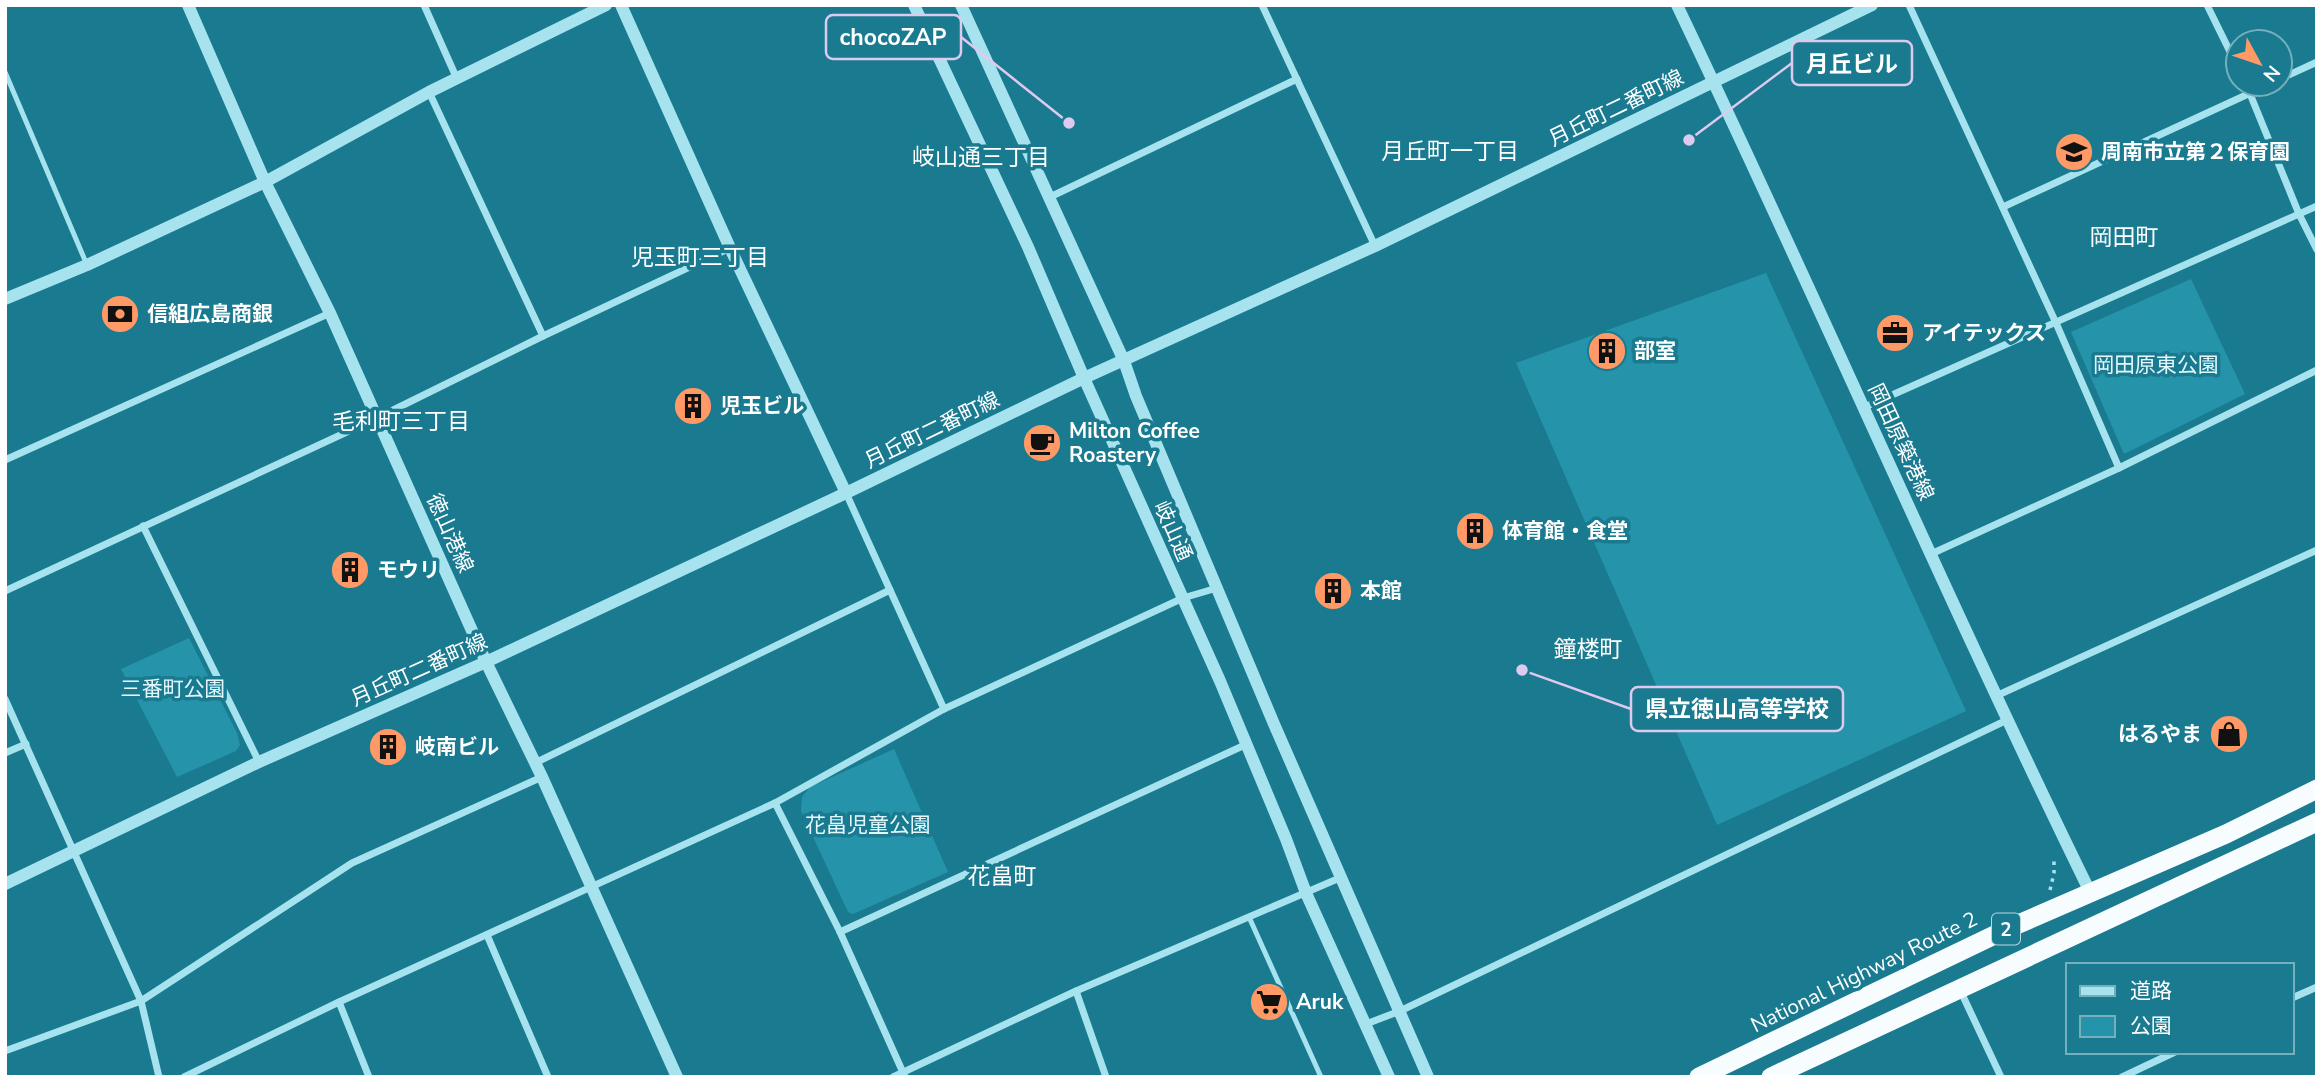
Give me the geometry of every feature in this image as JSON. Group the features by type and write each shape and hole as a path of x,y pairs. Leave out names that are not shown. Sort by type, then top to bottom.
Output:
{"highway":[{"name":"National Highway Route 2","path":"1699,1077 1982,941 2226,834 2317,789"},
{"name":"2","path":"1771,1077 2317,822"}],"street":[{"name":"徳山港線","path":"188,5 264,182 330,313 486,662 536,763 677,1077"},
{"path":"424,5 457,79"},
{"path":"5,299 87,265 264,182 429,92 606,5"},
{"path":"621,5 730,248 944,709"},
{"name":"岐山通","path":"914,5 1028,247 1247,744 1306,893 1389,1077"},
{"name":"岐山通","path":"961,5 1124,361 1136,396 1217,588 1428,1077"},
{"path":"1262,5 1374,246"},
{"name":"岡田原築港線","path":"1677,5 2007,720 2091,894"},
{"name":"月丘町二番町線","path":"5,884 259,762 486,662 1084,379 1374,246 1872,5"},
{"path":"1909,5 2056,323 2119,468"},
{"path":"2207,5 2224,40"},
{"path":"2294,73 2317,62"},
{"path":"1050,197 1297,79"},
{"path":"429,92 543,336"},
{"path":"2003,207 2241,98"},
{"path":"2252,98 2299,214 2317,250"},
{"path":"1864,407 2317,206"},
{"path":"5,591 377,418 730,248"},
{"path":"5,460 330,313"},
{"path":"1931,554 2119,468 2317,370"},
{"path":"143,526 259,762"},
{"path":"1996,696 2317,550"},
{"path":"184,1077 339,1002 775,803 944,709 1183,598 1217,588"},
{"path":"536,763 890,590"},
{"path":"5,699 141,1001 159,1077"},
{"path":"1366,1024 1400,1011 2007,720"},
{"path":"5,753 26,744"},
{"path":"840,932 1247,744"},
{"path":"5,1051 141,1001 352,863 542,777"},
{"path":"775,803 840,932 904,1074"},
{"path":"893,1077 1076,991 1342,877"},
{"path":"487,935 548,1077"},
{"path":"2294,997 2317,987"},
{"path":"1959,989 2001,1077"},
{"path":"1076,991 1106,1077"},
{"path":"339,1002 369,1077"},
{"path":"2122,1077 2171,1054"}],"lane":[{"path":"5,72 87,265"},
{"path":"1249,918 1321,1077"}],"path":[{"path":"2047,900 2054,862"}],"green space":[{"path":"1766,273 1966,711 1717,825 1516,363"},
{"name":"岡田原東公園","path":"2191,279 2245,394 2124,454 2071,332"},
{"name":"三番町公園","path":"189,638 237,733 240,745 236,751 177,777 121,669"},
{"name":"花畠児童公園","path":"894,749 948,872 853,914 848,912 801,811 802,797 810,787"}],"place":[{"name":"chocoZAP","path":"1069,123"},
{"name":"月丘ビル","path":"1689,140"},
{"name":"周南市立第２保育園","path":"2074,152"},
{"name":"信組広島商銀","path":"120,314"},
{"name":"アイテックス","path":"1895,333"},
{"name":"部室","path":"1607,351"},
{"name":"児玉ビル","path":"693,406"},
{"name":"Milton Coffee Roastery","path":"1042,443"},
{"name":"体育館・食堂","path":"1475,531"},
{"name":"モウリ","path":"350,570"},
{"name":"本館","path":"1333,591"},
{"name":"県立徳山高等学校","path":"1522,670"},
{"name":"はるやま","path":"2229,734"},
{"name":"岐南ビル","path":"388,747"},
{"name":"Aruk","path":"1269,1002"}],"district":[{"name":"月丘町一丁目","path":"1450,151"},
{"name":"岐山通三丁目","path":"981,157"},
{"name":"岡田町","path":"2124,237"},
{"name":"児玉町三丁目","path":"700,257"},
{"name":"毛利町三丁目","path":"401,421"},
{"name":"鐘楼町","path":"1588,649"},
{"name":"花畠町","path":"1002,876"}]}
